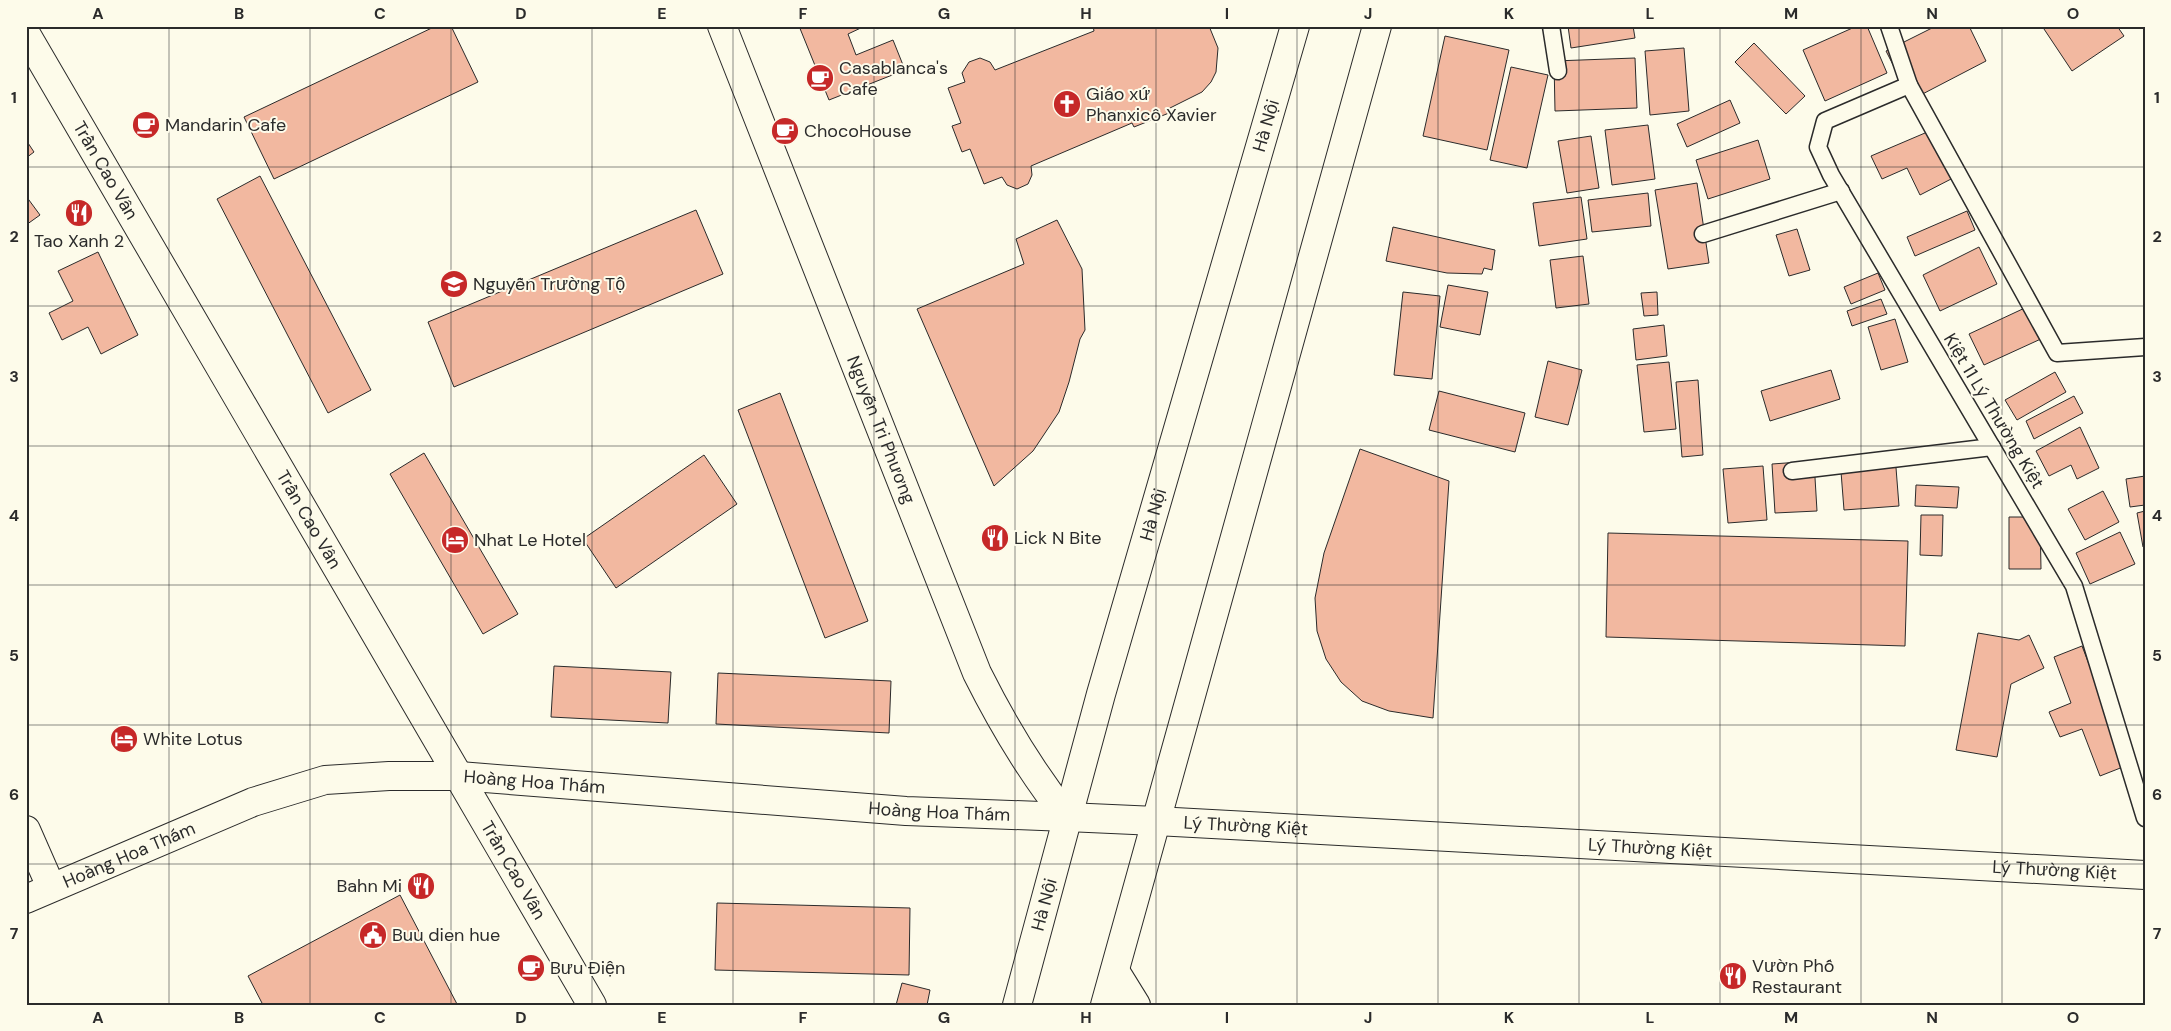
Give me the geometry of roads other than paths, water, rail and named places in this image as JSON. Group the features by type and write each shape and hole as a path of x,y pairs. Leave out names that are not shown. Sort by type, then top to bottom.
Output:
{"street":[{"name":"Nguyễn Tri Phương","path":"722,26 977,673 1018,750 1041,785 1067,818"},
{"name":"Hà Nội","path":"1017,1005 1101,694 1296,26"},
{"path":"1105,1005 1377,26"},
{"name":"Trần Cao Vân","path":"26,34 592,1005"},
{"name":"Hoàng Hoa Thám","path":"26,899 253,802 324,780 389,776 459,776 906,811 1156,821"},
{"name":"Lý Thường Kiệt","path":"1156,821 2145,875"},
{"path":"26,830 51,887"},
{"path":"1115,971 1136,1005"}],"lane":[{"path":"1551,26 1558,71"},
{"path":"1889,26 1910,85 2057,353 2145,347"},
{"name":"Kiệt 11 Lý Thường Kiệt","path":"1910,85 1825,121 1818,148 1840,191 2074,586 2145,818"},
{"path":"1703,234 1840,191"},
{"path":"1792,471 1992,447"}],"place":[{"name":"Casablanca's Cafe","path":"820,78"},
{"name":"Giáo xứ Phanxicô Xavier","path":"1067,104"},
{"name":"Mandarin Cafe","path":"146,125"},
{"name":"ChocoHouse","path":"785,131"},
{"name":"Tao Xanh 2","path":"79,213"},
{"name":"Nguyễn Trường Tộ","path":"454,284"},
{"name":"Lick N Bite","path":"995,538"},
{"name":"Nhat Le Hotel","path":"455,540"},
{"name":"White Lotus","path":"124,739"},
{"name":"Bahn Mi","path":"421,886"},
{"name":"Buu dien hue","path":"373,935"},
{"name":"Bưu Điện","path":"531,968"},
{"name":"Vườn Phố Restaurant","path":"1733,976"}]}
